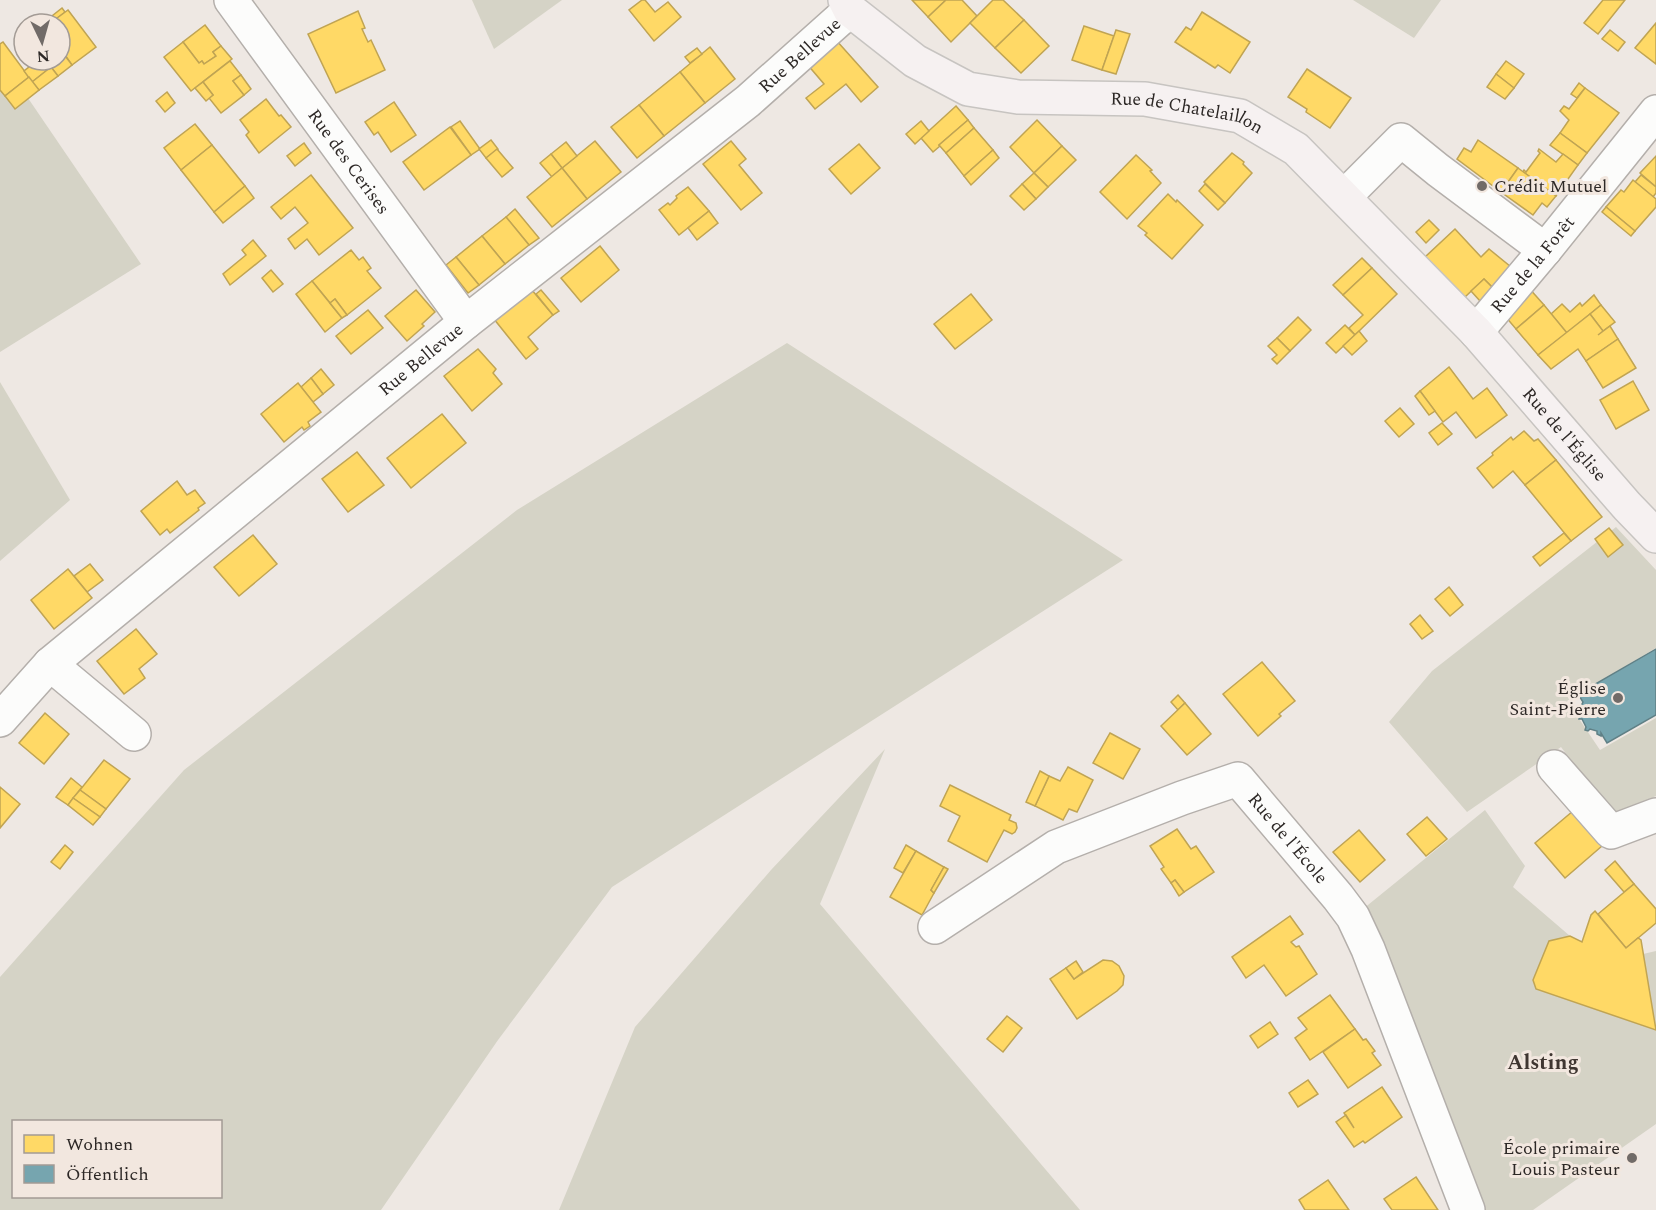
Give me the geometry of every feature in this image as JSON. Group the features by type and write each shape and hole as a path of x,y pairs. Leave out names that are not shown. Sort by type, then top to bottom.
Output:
{"main road":[{"name":"Rue de Chatelaillon","path":"848,5 915,61 968,89 1018,98 1144,99 1240,116 1296,149 1476,332"},
{"name":"Rue de l'Église","path":"1476,332 1627,506 1656,536"}],"street":[{"name":"Rue des Cerises","path":"231,0 466,322"},
{"name":"Rue Bellevue","path":"0,720 50,664 466,322 748,101 848,5"},
{"name":"Rue de la Forêt","path":"1476,332 1656,112"},
{"path":"1344,196 1401,140 1545,250"},
{"path":"50,664 134,734"},
{"path":"1554,767 1611,832 1656,815"},
{"name":"Rue de l'École","path":"935,927 1056,848 1182,798 1239,779 1353,917 1368,949 1468,1210"}],"shaded area":[{"path":"472,0 562,0 494,49"},
{"path":"1353,0 1441,0 1414,38"},
{"path":"0,57 141,264 0,352"},
{"path":"787,343 1123,560 612,887 498,1040 381,1210 0,1210 0,977 184,770 517,510"},
{"path":"0,382 70,500 0,561"},
{"path":"1616,527 1656,570 1656,648 1567,701 1600,750 1656,718 1656,796 1612,815 1561,747 1467,812 1389,722 1432,671"},
{"path":"885,749 820,904 1080,1210 559,1210 635,1027 771,870"},
{"path":"1485,810 1525,866 1513,887 1570,936 1549,941 1533,980 1536,989 1656,1030 1656,1124 1533,1210 1484,1210 1363,909"},
{"path":"1656,951 1656,1030 1643,954"}],"building: Wohnen":[{"path":"645,0 655,12 668,2 681,17 654,41 629,10"},
{"path":"912,0 946,0 928,17"},
{"path":"946,0 962,0 977,16 951,42 928,17"},
{"path":"993,0 1003,0 1024,20 995,48 970,23"},
{"path":"1603,0 1625,0 1598,34 1584,23"},
{"path":"358,11 365,28 362,29 368,42 371,40 385,70 336,93 308,34"},
{"path":"1202,12 1250,42 1230,73 1218,65 1215,68 1175,42 1186,27 1191,30"},
{"path":"72,15 96,47 72,65"},
{"path":"1024,20 1049,46 1021,73 995,48"},
{"path":"1656,23 1656,64 1635,48"},
{"path":"205,25 221,46 213,52 216,56 204,64 202,61 199,63 183,42"},
{"path":"1084,26 1114,36 1102,70 1072,60"},
{"path":"1116,30 1130,34 1116,74 1102,70"},
{"path":"1610,30 1625,42 1618,51 1602,39"},
{"path":"836,40 878,87 861,102 846,84 815,109 806,98 824,84 807,64"},
{"path":"3,42 12,54 12,72 25,72 29,77 5,96 0,90 0,44"},
{"path":"183,42 199,63 202,61 204,64 216,56 213,52 221,46 232,59 191,91 164,57"},
{"path":"710,47 735,79 705,103 680,72"},
{"path":"697,48 702,54 690,63 685,57"},
{"path":"230,61 241,75 233,81 244,95 221,113 209,98 213,95 203,82"},
{"path":"1506,61 1524,74 1514,88 1496,74"},
{"path":"1307,69 1351,98 1330,128 1288,97"},
{"path":"25,72 45,72 32,82"},
{"path":"45,72 55,72 58,76 39,90 32,82"},
{"path":"680,72 705,103 664,136 639,105"},
{"path":"1496,74 1514,88 1505,99 1487,87"},
{"path":"241,75 251,89 244,95 233,81"},
{"path":"29,77 39,90 15,109 5,96"},
{"path":"203,82 213,95 206,101 195,88"},
{"path":"1579,83 1585,88 1577,98 1571,94"},
{"path":"1585,88 1619,113 1587,153 1560,133 1569,120 1560,111 1564,106 1569,109"},
{"path":"167,92 175,103 165,112 156,101"},
{"path":"266,99 291,127 259,153 246,135 249,132 240,120"},
{"path":"394,102 416,135 391,152 378,132 374,135 365,122"},
{"path":"639,105 664,136 637,158 611,127"},
{"path":"956,106 968,120 933,152 921,138"},
{"path":"968,120 974,128 946,153 939,145"},
{"path":"1037,120 1062,146 1034,173 1010,147"},
{"path":"460,121 480,149 471,155 451,127"},
{"path":"921,121 929,131 915,144 906,134"},
{"path":"195,124 212,145 181,170 164,148"},
{"path":"450,127 471,155 424,190 403,162"},
{"path":"974,128 993,150 964,176 946,153"},
{"path":"1560,133 1587,153 1578,165 1550,145"},
{"path":"491,140 498,149 486,158 479,149"},
{"path":"1478,140 1518,168 1501,192 1457,159 1464,148 1471,152"},
{"path":"595,141 621,172 587,199 562,168"},
{"path":"731,141 746,159 739,165 762,193 741,210 703,164"},
{"path":"566,142 577,156 562,168 551,154"},
{"path":"304,143 311,153 295,166 287,156"},
{"path":"859,144 880,168 851,194 829,169"},
{"path":"212,145 245,186 214,212 181,170"},
{"path":"1062,146 1076,160 1048,187 1034,173"},
{"path":"497,149 513,168 502,177 486,158"},
{"path":"1539,149 1556,162 1563,154 1578,165 1556,196 1523,172 1524,170 1526,172 1540,153"},
{"path":"993,150 999,158 971,185 964,176"},
{"path":"1232,153 1244,162 1243,164 1252,173 1225,203 1204,182"},
{"path":"551,154 562,168 552,177 540,163"},
{"path":"1136,155 1152,170 1150,171 1161,183 1127,219 1100,192"},
{"path":"1656,156 1656,187 1640,173"},
{"path":"562,168 587,199 552,227 527,197"},
{"path":"1518,168 1556,196 1547,207 1542,203 1533,215 1501,192"},
{"path":"1034,173 1048,187 1036,199 1022,184"},
{"path":"311,175 353,228 319,255 307,239 295,249 288,239 308,223 295,207 281,219 271,207"},
{"path":"1641,175 1656,187 1653,197 1635,182"},
{"path":"1633,180 1656,199 1656,207 1635,231 1606,207 1621,190 1624,192"},
{"path":"1022,184 1036,199 1024,210 1010,196"},
{"path":"1205,184 1225,203 1218,210 1199,191"},
{"path":"245,186 254,198 223,223 214,212"},
{"path":"688,187 709,211 679,235 659,210 668,203 670,205 677,198 676,196"},
{"path":"1168,194 1203,225 1172,259 1138,226"},
{"path":"1606,207 1635,231 1631,236 1602,212"},
{"path":"515,209 539,238 529,245 506,217"},
{"path":"709,211 718,223 697,240 688,228"},
{"path":"506,217 529,245 505,264 482,236"},
{"path":"1429,220 1439,230 1426,243 1416,232"},
{"path":"1455,229 1481,257 1489,249 1516,271 1498,293 1484,279 1465,297 1425,257"},
{"path":"482,236 505,264 479,285 456,257"},
{"path":"253,240 266,256 230,285 223,274 246,255 242,250"},
{"path":"600,246 619,270 581,302 561,278"},
{"path":"351,250 359,260 363,257 371,268 367,271 381,288 347,315 335,299 330,303 312,281"},
{"path":"456,257 479,285 468,293 446,265"},
{"path":"1362,258 1372,268 1343,295 1333,285"},
{"path":"1372,268 1397,294 1355,335 1349,328 1363,315 1343,295"},
{"path":"271,270 283,284 273,292 262,278"},
{"path":"1484,279 1494,289 1480,301 1471,291"},
{"path":"312,281 342,318 325,332 296,294"},
{"path":"1528,287 1544,305 1516,329 1505,316"},
{"path":"531,289 553,315 528,337 538,349 526,359 494,319"},
{"path":"416,290 435,312 422,324 424,326 407,341 385,316"},
{"path":"541,290 559,311 553,315 536,294"},
{"path":"971,294 992,320 955,349 934,324"},
{"path":"1594,295 1601,305 1567,333 1551,314 1562,304 1570,312 1580,303 1582,306"},
{"path":"335,299 347,315 342,318 330,303"},
{"path":"1544,305 1567,333 1538,355 1516,329"},
{"path":"1601,305 1615,322 1603,331 1590,314"},
{"path":"368,310 383,328 351,354 336,336"},
{"path":"1590,314 1603,331 1598,335 1610,326 1618,339 1586,361 1578,349 1551,369 1538,355"},
{"path":"1298,317 1311,330 1290,351 1277,338"},
{"path":"1345,325 1355,335 1336,353 1326,343"},
{"path":"1359,331 1367,341 1352,355 1343,346"},
{"path":"1277,338 1290,351 1277,364 1272,359 1277,355 1268,346"},
{"path":"1618,339 1636,368 1603,388 1586,361"},
{"path":"478,349 496,369 493,373 502,384 472,411 444,376"},
{"path":"1449,367 1473,399 1487,388 1507,415 1476,438 1456,412 1443,422 1420,391"},
{"path":"321,369 334,385 323,394 311,378"},
{"path":"311,378 323,394 313,402 301,387"},
{"path":"1633,381 1649,410 1616,429 1600,400"},
{"path":"298,383 321,412 308,422 310,426 304,430 302,427 284,442 261,414"},
{"path":"1420,391 1435,411 1429,415 1415,396"},
{"path":"1400,408 1414,424 1399,437 1385,421"},
{"path":"442,414 466,443 411,488 387,458"},
{"path":"1442,423 1452,434 1438,445 1429,433"},
{"path":"1524,431 1534,441 1538,439 1556,460 1525,485 1513,471 1493,488 1477,468 1511,437 1513,440"},
{"path":"357,452 384,485 348,512 322,479"},
{"path":"1556,460 1602,517 1571,541 1525,485"},
{"path":"177,481 187,495 195,490 205,503 170,533 167,529 160,535 141,511"},
{"path":"1609,528 1623,545 1608,557 1595,539"},
{"path":"1564,533 1571,541 1540,566 1533,557"},
{"path":"253,535 277,564 239,596 214,567"},
{"path":"90,564 103,580 87,592 74,576"},
{"path":"68,569 92,598 54,629 31,600"},
{"path":"1449,587 1463,605 1450,616 1435,599"},
{"path":"1420,615 1433,631 1422,639 1410,624"},
{"path":"136,629 157,654 139,669 145,678 124,694 97,661"},
{"path":"1262,662 1295,701 1258,736 1223,694"},
{"path":"1178,695 1185,703 1178,710 1171,702"},
{"path":"1185,703 1211,734 1187,755 1161,726"},
{"path":"45,713 69,734 44,764 19,743"},
{"path":"1110,733 1140,749 1123,779 1093,763"},
{"path":"104,760 130,779 106,809 80,790"},
{"path":"1068,767 1093,780 1077,812 1069,809 1063,820 1035,806 1049,776 1060,781"},
{"path":"1040,771 1049,776 1035,806 1026,802"},
{"path":"71,778 82,787 68,805 56,797"},
{"path":"950,785 1011,815 1009,820 1016,823 1017,828 1012,834 1004,830 987,862 948,841 960,816 940,806"},
{"path":"0,787 20,804 0,828"},
{"path":"80,790 106,809 100,817 73,798"},
{"path":"73,798 100,817 93,825 68,805"},
{"path":"1573,811 1602,846 1565,878 1535,843"},
{"path":"1427,817 1447,839 1426,856 1407,834"},
{"path":"1177,829 1191,849 1196,846 1214,872 1184,892 1175,880 1171,883 1161,869 1164,867 1150,846"},
{"path":"1359,830 1385,860 1360,882 1333,852"},
{"path":"65,845 73,852 60,869 51,862"},
{"path":"906,845 916,851 903,873 894,868"},
{"path":"916,851 944,867 931,890 934,893 922,915 890,897"},
{"path":"1615,861 1634,884 1624,892 1605,870"},
{"path":"944,867 948,869 934,893 931,890"},
{"path":"1175,880 1184,892 1179,896 1171,883"},
{"path":"1634,884 1656,909 1656,923 1626,948 1598,914"},
{"path":"1595,911 1626,948 1638,938 1641,940 1656,1030 1536,989 1533,980 1549,941 1570,936 1582,942 1591,915"},
{"path":"1290,916 1303,934 1291,942 1296,947 1299,946 1317,974 1286,996 1264,965 1246,978 1232,957"},
{"path":"1103,960 1112,961 1119,966 1124,976 1123,985 1077,1019 1050,979 1066,968 1074,979"},
{"path":"1076,961 1083,972 1074,979 1066,968"},
{"path":"1330,995 1355,1029 1310,1060 1295,1038 1307,1029 1298,1018"},
{"path":"1007,1016 1022,1028 1003,1052 987,1039"},
{"path":"1270,1022 1278,1034 1258,1048 1250,1036"},
{"path":"1355,1029 1375,1051 1372,1053 1381,1065 1348,1088 1323,1052"},
{"path":"1308,1080 1318,1094 1298,1107 1289,1093"},
{"path":"1382,1087 1402,1117 1365,1143 1363,1141 1354,1147 1336,1122 1346,1115 1344,1113"},
{"path":"1416,1177 1438,1210 1392,1210 1384,1199"},
{"path":"1328,1180 1349,1210 1305,1210 1299,1200"}],"building: Öffentlich":[{"name":"Église Saint-Pierre","path":"1656,649 1656,715 1607,743 1601,733 1601,736 1597,734 1597,731 1585,730 1582,719 1579,719 1584,707 1581,706 1583,702 1578,694"}],"place":[{"name":"Crédit Mutuel","path":"1482,186"},
{"name":"Église Saint-Pierre","path":"1618,698"},
{"name":"École primaire Louis Pasteur","path":"1632,1158"}],"district":[{"name":"Alsting","path":"1543,1063"}]}
